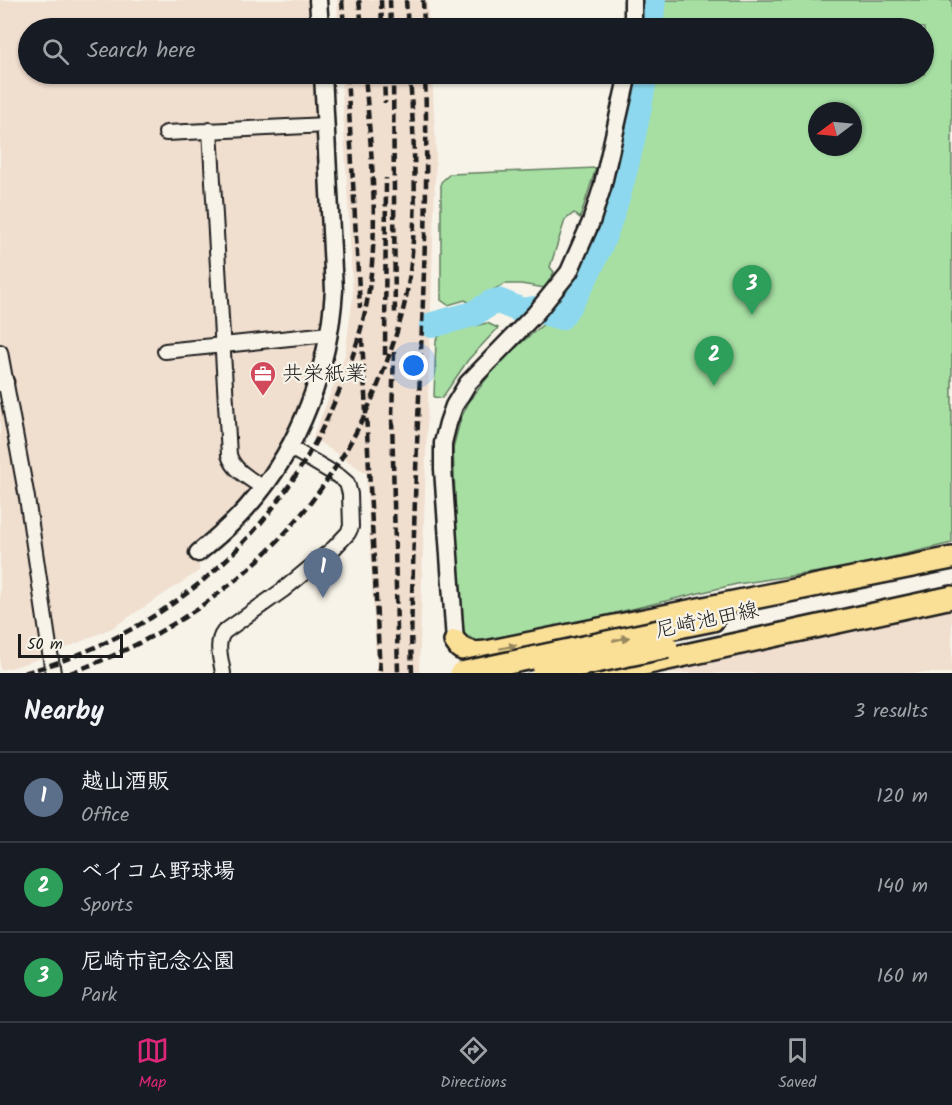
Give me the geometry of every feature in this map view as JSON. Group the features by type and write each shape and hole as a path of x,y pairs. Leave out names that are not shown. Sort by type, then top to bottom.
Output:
{"main road":[{"path":"455,640 460,648 474,653 952,558"},
{"name":"尼崎池田線","path":"543,673 665,638 952,568"},
{"name":"尼崎池田線","path":"461,673 952,586"},
{"path":"603,673 952,597"},
{"path":"575,632 584,673"}],"street":[{"path":"318,0 319,18"},
{"path":"633,0 633,18"},
{"path":"198,553 233,522 264,488 289,447 313,397 329,334 334,290 324,84"},
{"path":"455,640 443,469 443,443 454,406 468,383 539,309 569,272 591,222 609,164 626,84"},
{"path":"166,133 326,125"},
{"path":"210,130 229,455 231,463 264,488"},
{"path":"165,351 329,334"},
{"path":"0,352 2,382 27,498 53,673"},
{"path":"223,673 219,643 224,632 283,590 334,548 351,527 350,494 347,483 289,447"}],"shaded area":[{"path":"0,0 318,0 319,18 18,18 18,84 323,84 332,314 289,447 199,553 199,571 112,628 50,655 0,670"},
{"path":"337,0 427,0 428,18 338,18"},
{"path":"342,84 433,84 436,152 419,673 377,673 366,473 313,438 345,355 353,296"},
{"path":"952,610 952,673 657,673"}],"green space":[{"path":"650,0 952,0 952,543 846,568 737,584 510,638 479,642 461,633 453,448 461,418 470,400 501,360 560,308 574,285 608,209 617,173 628,143 639,84 934,84 934,18 648,18"},
{"path":"596,168 580,218 574,213 565,220 550,267 554,272 545,288 505,284 478,297 477,301 471,303 465,300 448,305 441,300 441,182 450,174"},
{"path":"487,323 498,328 468,360 442,398 434,397 436,340 441,334"}],"waterway":[{"path":"651,18 653,0"},
{"path":"432,325 473,314 498,301 523,311 534,309 561,317 593,262 605,232 625,169 643,84"}],"railway":[{"path":"342,0 343,18"},
{"path":"359,0 361,18"},
{"path":"381,0 382,18"},
{"path":"390,0 391,18"},
{"path":"406,0 407,18"},
{"path":"423,0 424,18"},
{"path":"348,84 360,308"},
{"path":"24,673 76,655 124,633 169,606 210,574 248,538 281,497 310,452 346,374 361,329 368,298 373,256 374,204 366,84"},
{"path":"384,84 385,103"},
{"path":"393,84 395,316"},
{"path":"70,673 124,650 175,623 221,591 264,555 302,514 335,468 363,418 386,364 406,296 415,206 410,84"},
{"path":"412,673 412,585 425,246 425,84"},
{"path":"385,355 386,178"},
{"path":"362,338 380,673"},
{"path":"394,352 392,416 398,673"}],"place":[{"name":"尼崎市記念公園","path":"752,315"},
{"name":"ベイコム野球場","path":"714,386"},
{"name":"共栄紙業","path":"263,397"},
{"name":"越山酒販","path":"323,598"}]}
